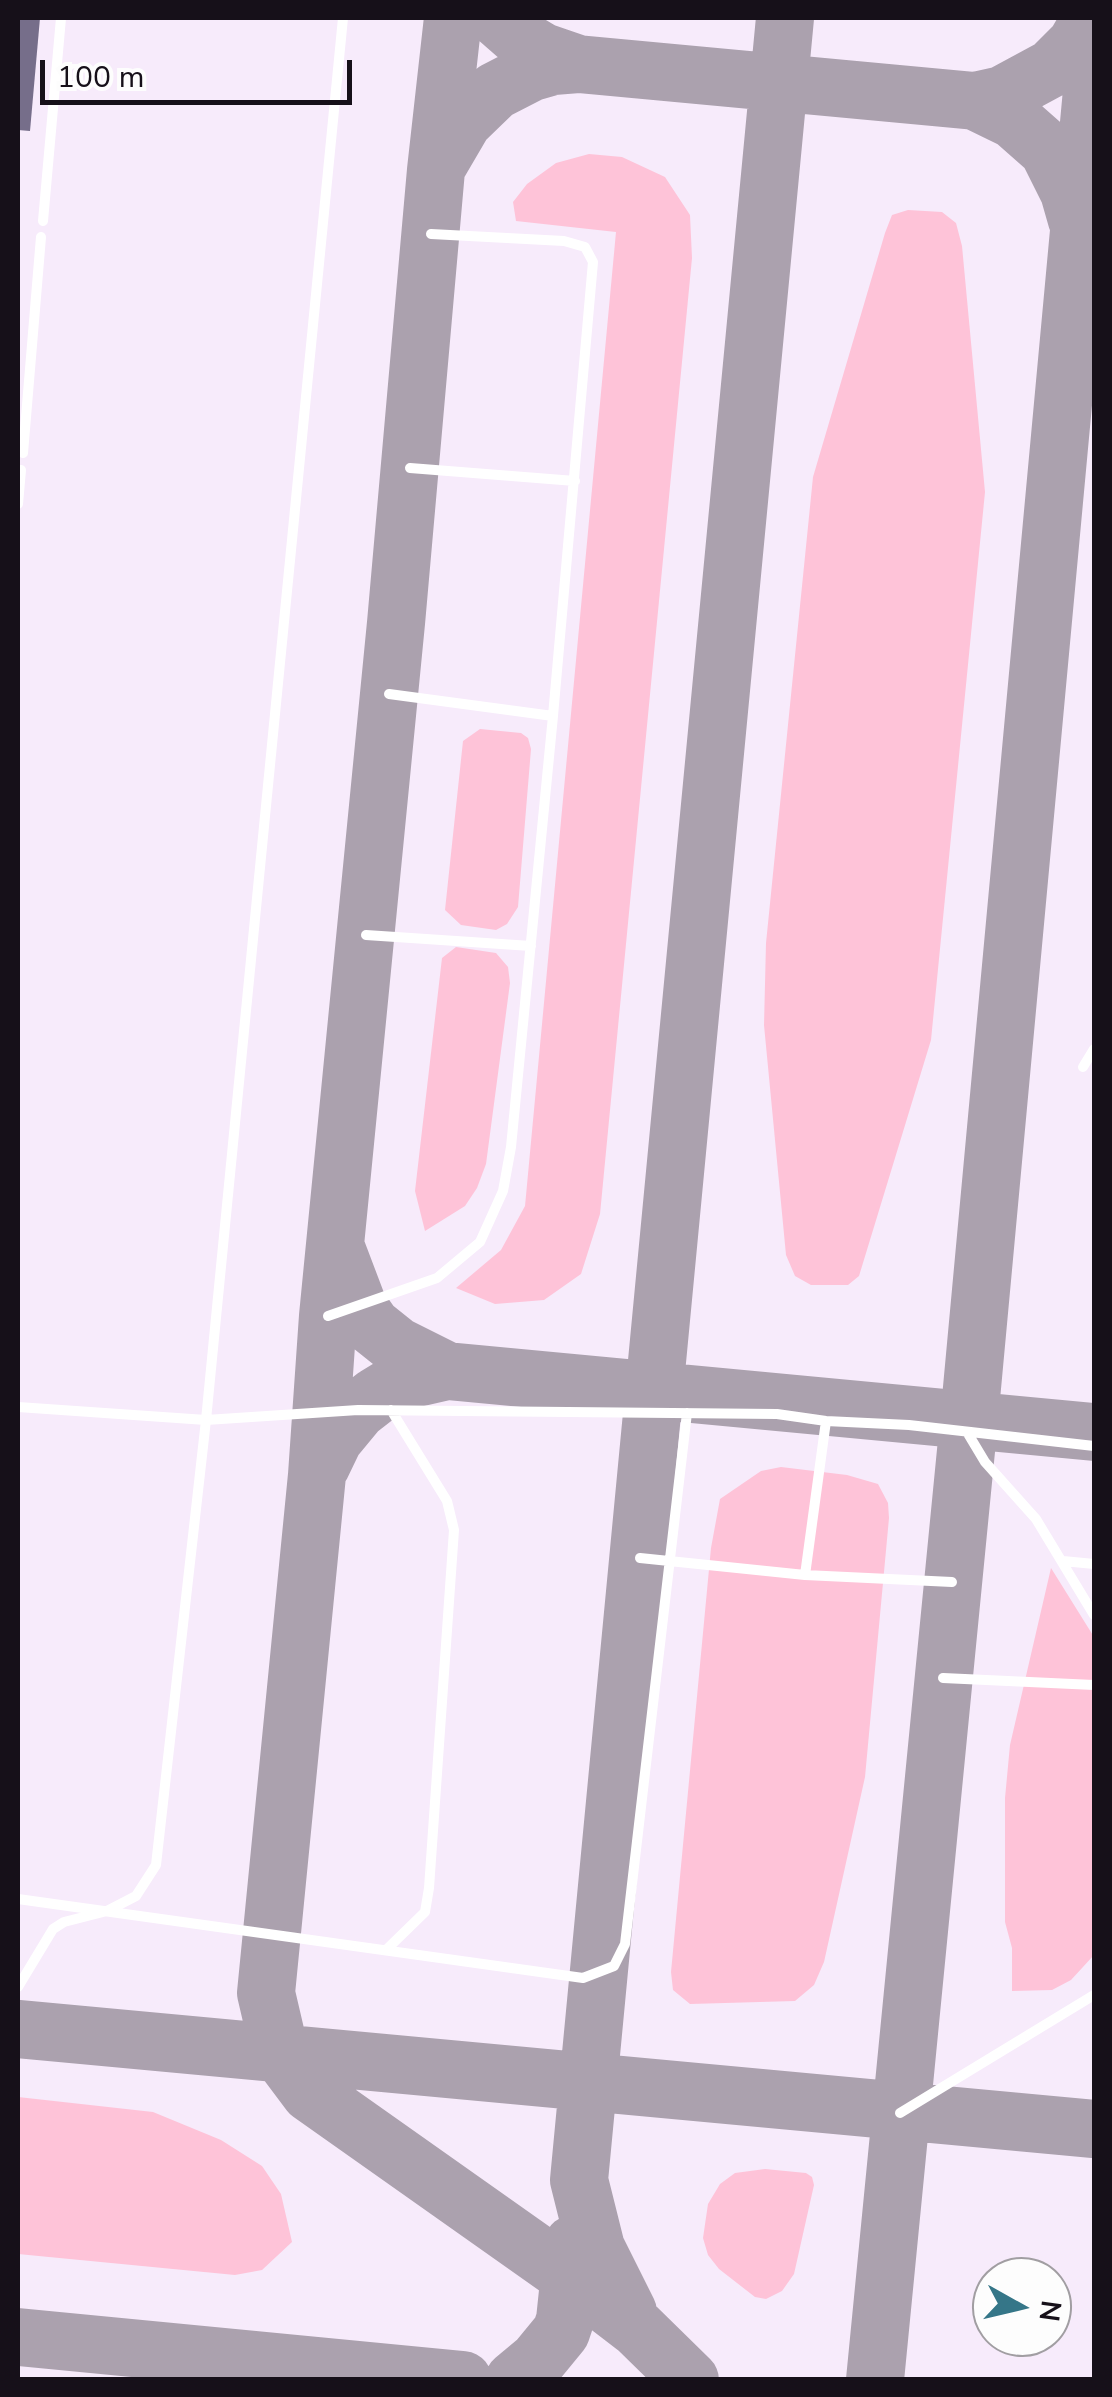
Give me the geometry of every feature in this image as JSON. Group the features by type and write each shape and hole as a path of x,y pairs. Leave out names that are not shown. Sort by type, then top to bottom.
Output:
{"lane":[{"path":"42,221 61,18"},
{"path":"18,1987 53,1929 64,1922 107,1911 136,1896 156,1865 206,1420 343,18"},
{"path":"328,1316 437,1278 480,1242 503,1191 511,1147 554,716 593,262 589,251 564,240 430,234"},
{"path":"22,454 41,237"},
{"path":"410,468 575,482"},
{"path":"18,504 21,470"},
{"path":"389,694 554,716"},
{"path":"366,935 530,946"},
{"path":"1083,1067 1094,1048"},
{"path":"18,1407 206,1420 391,1410 778,1414 1094,1446"},
{"path":"386,1950 425,1912 430,1888 454,1530 447,1502 391,1410"},
{"path":"18,1899 583,1978 614,1966 625,1944 687,1412"},
{"path":"804,1575 826,1421"},
{"path":"966,1432 985,1462 1036,1520 1094,1616"},
{"path":"640,1558 804,1575 952,1582"},
{"path":"1063,1562 1094,1564"},
{"path":"943,1678 1094,1685"},
{"path":"900,2113 1094,1995"}],"shaded area":[{"path":"589,154 622,157 665,177 690,215 692,258 600,1214 581,1274 544,1300 495,1304 456,1288 501,1250 525,1206 616,232 516,221 513,202 527,184 556,163"},
{"path":"908,210 942,212 956,223 962,246 985,492 931,1040 859,1276 848,1285 811,1285 795,1276 786,1255 764,1025 766,943 813,477 885,233 892,215"},
{"path":"480,729 521,733 528,738 531,749 518,907 507,924 496,930 461,925 445,910 463,741"},
{"path":"456,947 496,953 508,967 510,983 486,1164 465,1206 425,1231 415,1191 442,958"},
{"path":"781,1467 847,1475 878,1484 888,1503 865,1777 824,1962 814,1985 795,2001 690,2004 673,1990 671,1972 711,1548 720,1499 761,1471"},
{"path":"1051,1568 1094,1637 1094,1955 1071,1980 1052,1990 1012,1991 1012,1948 1005,1922 1005,1798 1010,1745"},
{"path":"18,2097 153,2112 221,2140 262,2166 281,2194 292,2242 262,2270 235,2275 18,2254"},
{"path":"765,2169 806,2173 814,2185 794,2274 782,2291 766,2299 755,2297 719,2269 708,2255 703,2238 708,2204 720,2184 735,2173"}],"building":[{"path":"18,18 40,18 30,131 18,130"}],"taxiway":[{"path":"453,18 266,1993 280,2053 310,2093 569,2276 638,2329 690,2380"},
{"path":"497,18 543,52 578,64 975,101 1002,95 1052,68 1076,44 1091,18"},
{"path":"628,2312 596,2248 579,2180 785,18"},
{"path":"439,163 463,122 495,91 532,72 578,64"},
{"path":"875,2380 969,1420 1094,69"},
{"path":"975,101 1014,120 1048,150 1069,192 1077,220"},
{"path":"336,1248 358,1306 372,1326 397,1346 447,1371 1094,1432"},
{"path":"321,1466 334,1439 358,1410 376,1396 399,1382 447,1371"},
{"path":"18,2029 1094,2129"},
{"path":"514,2380 538,2360 561,2332 573,2244"},
{"path":"18,2337 463,2380"}]}
